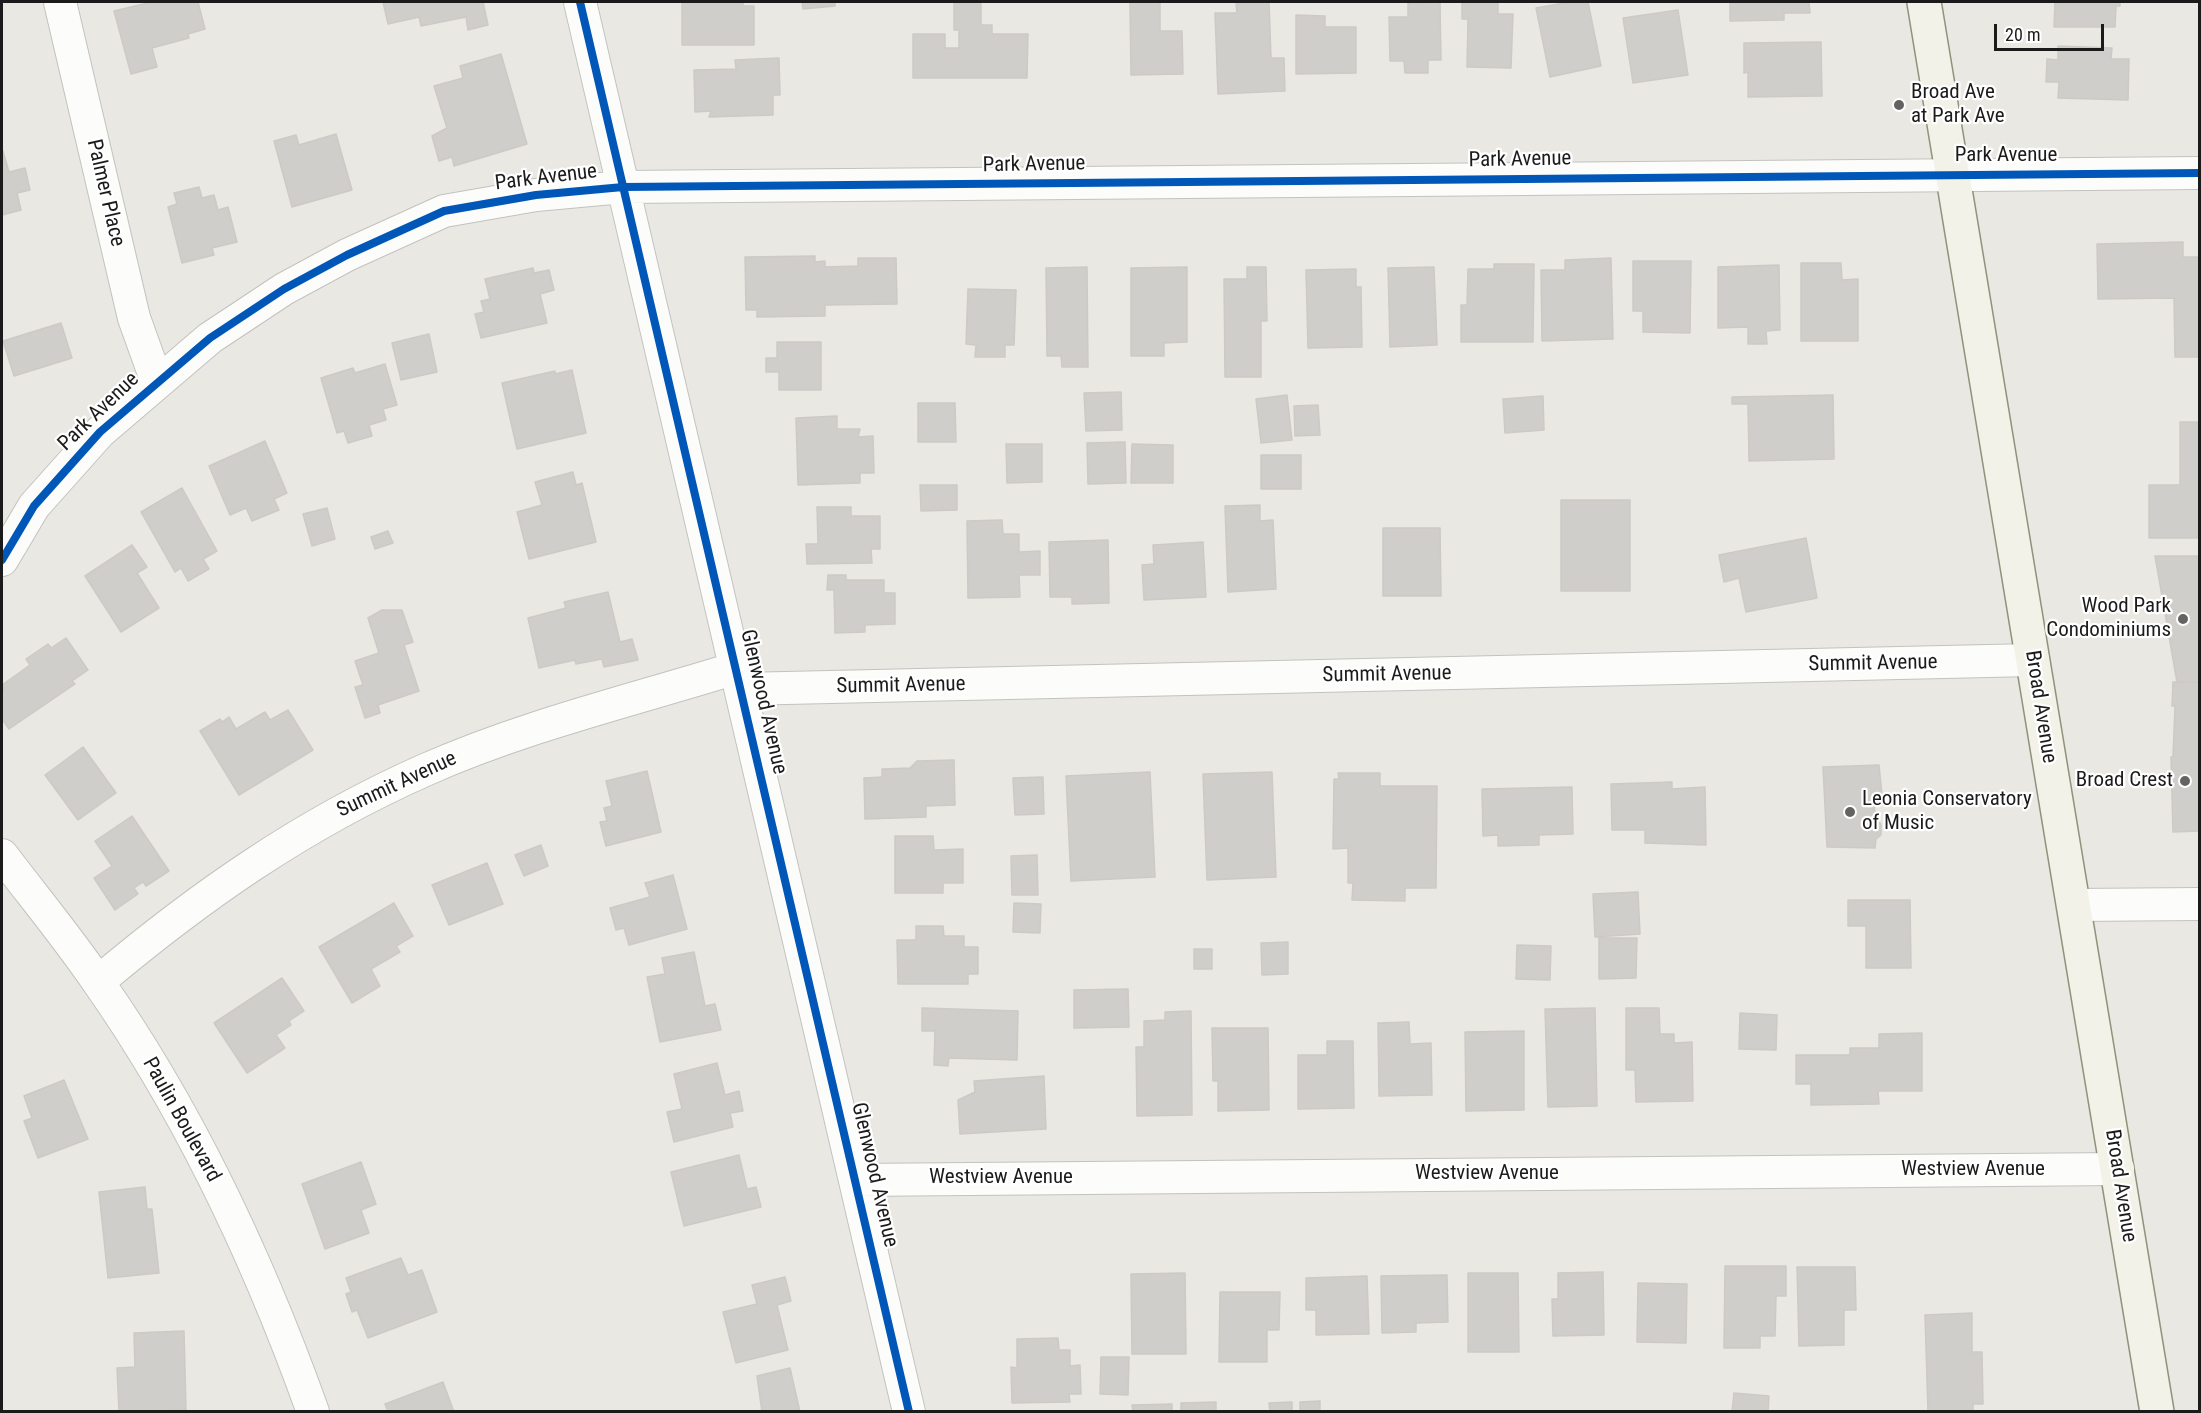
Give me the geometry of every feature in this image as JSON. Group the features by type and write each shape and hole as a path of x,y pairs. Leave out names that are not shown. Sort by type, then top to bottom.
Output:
{"main road":[{"name":"Broad Avenue","path":"1924,2 2157,1412"}],"street":[{"name":"Palmer Place","path":"60,2 134,318 157,382"},
{"name":"Glenwood Avenue","path":"580,2 909,1412"},
{"name":"Park Avenue","path":"2,560 34,506 100,432 210,338 284,289 347,255 444,211 536,195 623,187 2199,173"},
{"name":"Summit Avenue","path":"98,982 170,922 247,866 334,814 426,769 501,740 739,679 2033,660"},
{"name":"Paulin Boulevard","path":"2,855 98,982 164,1085 226,1200 280,1320 313,1412"},
{"path":"2074,904 2199,904"},
{"name":"Westview Avenue","path":"856,1180 2118,1169"}],"building":[{"path":"152,2 198,2 205,29 188,34 189,38 152,48 157,67 131,74 114,11"},
{"path":"383,2 483,2 488,25 468,30 466,17 421,26 419,17 388,24"},
{"path":"682,2 743,2 743,6 754,6 754,45 682,45"},
{"path":"802,2 835,2 835,6 803,9"},
{"path":"954,2 981,2 981,25 992,25 992,34 1028,34 1027,78 913,78 913,34 945,34 945,48 959,48 959,30 954,30"},
{"path":"1130,2 1160,2 1160,31 1182,31 1183,74 1131,75"},
{"path":"1236,2 1269,2 1271,58 1284,58 1285,91 1218,94 1215,13 1237,13"},
{"path":"1440,2 1441,60 1428,60 1428,73 1405,73 1404,61 1390,61 1389,17 1408,17 1408,3"},
{"path":"1462,2 1498,2 1498,14 1513,14 1511,68 1467,67 1468,19 1462,19"},
{"path":"1570,2 1588,2 1601,66 1550,77 1536,8"},
{"path":"1730,2 1809,2 1810,13 1784,13 1784,20 1730,21"},
{"path":"2055,2 2120,2 2120,6 2116,6 2115,27 2054,27"},
{"path":"1678,10 1688,75 1633,83 1623,18"},
{"path":"1296,15 1325,16 1325,27 1356,27 1356,73 1296,74"},
{"path":"1821,42 1822,96 1748,97 1748,72 1744,73 1744,43"},
{"path":"2058,46 2112,48 2111,59 2129,59 2128,100 2058,98 2059,82 2046,82 2047,59 2058,60"},
{"path":"501,54 527,144 454,166 452,157 439,161 432,136 447,128 434,86 463,78 460,66"},
{"path":"779,58 780,95 773,95 773,115 709,117 711,111 695,112 694,70 736,69 735,60"},
{"path":"336,134 352,190 292,207 274,141 296,135 299,145"},
{"path":"3,151 9,172 25,168 30,190 17,193 21,210 2,215"},
{"path":"199,187 202,198 214,195 218,210 228,207 237,242 212,248 214,255 182,263 168,207 177,204 174,193"},
{"path":"2183,242 2183,257 2200,257 2200,357 2175,357 2174,298 2098,299 2097,244"},
{"path":"815,256 815,262 825,261 825,267 858,266 858,258 896,258 897,304 825,305 825,316 757,317 757,310 746,310 745,257"},
{"path":"1611,258 1613,339 1542,341 1541,270 1565,270 1565,260"},
{"path":"1633,261 1691,261 1690,333 1643,332 1643,311 1633,311"},
{"path":"1801,263 1841,263 1842,280 1858,279 1858,341 1801,341"},
{"path":"1494,264 1534,264 1533,342 1461,342 1461,305 1467,305 1468,269 1494,269"},
{"path":"1779,265 1780,330 1766,331 1767,344 1748,344 1748,327 1718,328 1718,267"},
{"path":"1087,267 1088,367 1062,367 1061,356 1047,356 1046,268"},
{"path":"1187,267 1187,342 1164,343 1164,356 1131,356 1131,268"},
{"path":"1247,267 1266,267 1267,321 1261,321 1261,377 1225,377 1224,279 1247,279"},
{"path":"1434,267 1437,345 1390,347 1388,268"},
{"path":"533,268 534,273 549,270 554,290 540,294 547,323 481,338 475,314 484,312 481,301 490,299 485,279"},
{"path":"1356,269 1356,287 1361,287 1362,347 1308,348 1306,270"},
{"path":"968,289 1016,290 1014,345 1005,345 1005,357 975,357 976,345 966,344"},
{"path":"61,323 72,358 14,376 3,341"},
{"path":"429,334 437,372 401,380 392,343"},
{"path":"777,342 821,342 821,390 779,390 779,372 766,372 766,358 777,358"},
{"path":"385,364 397,405 383,409 386,420 369,425 372,436 348,443 344,431 337,433 321,378 353,368 355,373"},
{"path":"572,370 586,433 517,449 502,383 555,371 555,374"},
{"path":"1121,392 1122,430 1086,431 1084,393"},
{"path":"1287,395 1292,440 1261,443 1256,399"},
{"path":"1833,395 1834,459 1749,461 1748,404 1732,404 1732,397"},
{"path":"1543,396 1544,430 1505,433 1503,399"},
{"path":"918,403 955,403 956,442 918,442"},
{"path":"1318,405 1320,435 1295,436 1294,406"},
{"path":"837,416 837,429 860,429 858,437 873,436 874,473 860,473 860,483 798,485 796,418"},
{"path":"2180,422 2200,422 2200,538 2149,538 2149,485 2180,485"},
{"path":"265,441 287,493 274,499 279,510 252,521 246,508 230,515 209,466"},
{"path":"1125,442 1126,483 1088,484 1087,443"},
{"path":"1006,444 1042,444 1042,482 1007,483"},
{"path":"1132,444 1173,445 1173,483 1131,483"},
{"path":"1261,455 1301,455 1301,489 1261,489"},
{"path":"573,472 576,485 582,483 596,542 529,559 517,512 542,505 535,482"},
{"path":"920,485 957,485 957,510 921,511"},
{"path":"182,488 217,551 203,559 209,569 188,581 181,568 175,572 141,512"},
{"path":"1561,500 1630,500 1630,591 1561,591"},
{"path":"1260,505 1260,521 1273,520 1276,589 1228,592 1225,506"},
{"path":"817,507 851,507 851,516 880,516 880,549 871,549 872,563 807,564 806,544 818,544"},
{"path":"327,508 335,539 312,546 303,514"},
{"path":"1002,520 1003,534 1019,534 1019,552 1040,551 1040,575 1019,575 1020,597 968,598 967,521"},
{"path":"1383,528 1440,528 1441,596 1383,596"},
{"path":"388,531 393,543 375,549 371,537"},
{"path":"1806,538 1817,598 1746,612 1739,578 1724,582 1719,555"},
{"path":"1108,540 1109,603 1072,604 1072,597 1050,597 1049,542"},
{"path":"1203,542 1206,597 1144,600 1142,565 1154,564 1153,545"},
{"path":"132,545 147,567 137,573 159,608 121,632 85,576"},
{"name":"Wood Park Condominiums","path":"2155,556 2200,556 2200,682 2177,682"},
{"path":"828,575 846,575 846,580 884,580 884,593 895,593 895,624 865,625 865,632 835,633 834,590 827,590"},
{"path":"608,592 620,642 632,639 638,660 604,667 602,659 576,664 575,660 539,668 528,618 566,608 564,602"},
{"path":"382,610 402,610 413,642 404,645 419,691 378,705 380,713 365,718 355,687 363,685 355,661 379,653 368,618"},
{"path":"66,638 88,670 72,681 75,684 9,729 2,719 2,690 4,689 2,685 30,665 26,659 48,644 51,648"},
{"name":"Broad Crest","path":"2173,682 2200,682 2200,831 2173,832 2171,757 2173,757 2175,706 2172,706"},
{"path":"288,710 313,750 239,795 200,731 220,719 222,722 229,717 236,729 265,712 270,720"},
{"path":"83,747 116,793 78,820 45,775"},
{"path":"954,760 955,805 926,806 926,817 865,819 864,778 882,777 882,769 910,768 917,761"},
{"name":"Leonia Conservatory of Music","path":"1879,765 1883,804 1874,805 1876,819 1881,824 1881,835 1876,839 1875,848 1827,847 1823,767"},
{"path":"647,771 661,832 606,846 600,822 607,821 604,808 612,806 606,781"},
{"path":"1150,772 1155,877 1071,881 1066,776"},
{"path":"1272,772 1276,877 1207,880 1203,774"},
{"path":"1338,773 1380,773 1380,786 1437,786 1436,888 1405,888 1405,901 1352,900 1353,883 1348,883 1348,848 1333,849 1334,779 1339,779"},
{"path":"1043,777 1044,814 1015,815 1013,778"},
{"path":"1672,782 1672,789 1705,787 1706,845 1645,843 1645,830 1612,830 1611,784"},
{"path":"1572,787 1573,834 1539,835 1539,845 1498,846 1498,835 1483,836 1482,789"},
{"path":"132,816 169,871 146,886 143,882 134,888 138,894 115,910 94,878 112,866 95,841"},
{"path":"895,836 933,836 934,850 963,849 963,883 943,883 943,893 895,893"},
{"path":"541,845 548,866 524,876 515,855"},
{"path":"1037,855 1038,895 1012,895 1011,856"},
{"path":"487,863 503,904 449,925 432,885"},
{"path":"673,875 687,929 629,945 624,928 616,930 610,908 650,897 645,883"},
{"path":"1638,892 1640,934 1595,937 1593,894"},
{"path":"1848,900 1910,900 1911,968 1866,968 1866,926 1848,926"},
{"path":"394,903 413,936 396,946 400,952 371,969 380,986 352,1003 319,947"},
{"path":"1014,903 1041,904 1040,933 1013,932"},
{"path":"916,926 943,926 944,936 964,936 964,947 978,947 978,974 968,974 968,984 898,984 897,940 916,940"},
{"path":"1599,938 1637,938 1636,978 1599,979"},
{"path":"1288,942 1288,974 1262,975 1261,943"},
{"path":"1517,945 1551,946 1550,980 1516,979"},
{"path":"1194,949 1212,949 1212,969 1194,969"},
{"path":"694,952 705,1006 715,1004 721,1030 660,1042 647,977 665,974 662,958"},
{"path":"282,978 304,1011 289,1021 291,1025 276,1035 285,1048 247,1073 214,1023"},
{"path":"1128,989 1129,1027 1074,1028 1074,990"},
{"path":"922,1008 1018,1011 1017,1060 949,1058 948,1066 934,1065 935,1031 922,1031"},
{"path":"1595,1008 1597,1106 1548,1107 1545,1009"},
{"path":"1626,1008 1659,1008 1660,1034 1674,1034 1674,1043 1692,1042 1693,1101 1636,1102 1635,1070 1626,1070"},
{"path":"1191,1011 1192,1115 1137,1116 1136,1047 1144,1047 1144,1021 1165,1020 1165,1012"},
{"path":"1740,1013 1777,1015 1776,1050 1739,1049"},
{"path":"1409,1022 1410,1044 1431,1043 1432,1095 1379,1096 1378,1023"},
{"path":"1212,1028 1268,1028 1269,1110 1218,1111 1218,1081 1213,1081"},
{"path":"1524,1031 1524,1110 1466,1111 1465,1032"},
{"path":"1922,1033 1922,1091 1878,1091 1879,1104 1811,1105 1811,1084 1796,1084 1796,1055 1850,1055 1850,1048 1879,1048 1879,1034"},
{"path":"1327,1041 1353,1041 1354,1108 1298,1109 1298,1055 1327,1055"},
{"path":"717,1063 725,1095 739,1091 743,1111 730,1113 733,1127 674,1142 667,1112 682,1109 674,1074"},
{"path":"1044,1076 1046,1129 960,1134 958,1100 975,1092 974,1081"},
{"path":"64,1080 88,1139 38,1158 24,1121 32,1118 24,1096"},
{"path":"739,1155 747,1189 756,1187 761,1207 684,1226 671,1172"},
{"path":"361,1162 376,1204 361,1210 369,1233 325,1249 302,1184"},
{"path":"145,1187 147,1209 152,1209 159,1273 108,1278 99,1192"},
{"path":"401,1258 408,1275 422,1270 437,1312 368,1338 357,1310 352,1312 346,1294 351,1292 346,1278"},
{"path":"1725,1266 1786,1266 1786,1296 1776,1296 1775,1336 1760,1336 1760,1348 1724,1348"},
{"path":"1797,1267 1855,1267 1856,1310 1844,1310 1844,1345 1799,1346"},
{"path":"1603,1272 1604,1335 1553,1336 1552,1299 1558,1299 1558,1273"},
{"path":"1185,1273 1186,1354 1132,1354 1131,1274"},
{"path":"1468,1273 1518,1273 1519,1352 1468,1352"},
{"path":"1447,1275 1448,1322 1416,1323 1416,1332 1382,1333 1381,1276"},
{"path":"1367,1276 1369,1334 1316,1335 1316,1310 1306,1310 1306,1278"},
{"path":"785,1277 791,1301 777,1305 788,1350 736,1363 723,1312 757,1304 752,1285"},
{"path":"1638,1283 1687,1284 1686,1343 1637,1342"},
{"path":"1220,1292 1280,1292 1279,1330 1267,1330 1267,1362 1219,1362"},
{"path":"1972,1313 1972,1352 1982,1352 1983,1404 1973,1404 1973,1412 1928,1412 1925,1315"},
{"path":"184,1331 186,1410 119,1412 117,1368 135,1367 134,1333"},
{"path":"1058,1338 1059,1350 1070,1350 1070,1366 1080,1365 1081,1394 1069,1394 1070,1402 1012,1403 1011,1367 1017,1368 1017,1339"},
{"path":"1101,1357 1129,1357 1128,1395 1100,1394"},
{"path":"790,1368 800,1412 762,1412 757,1376"},
{"path":"443,1382 454,1412 388,1412 385,1404"},
{"path":"1734,1393 1769,1396 1768,1412 1732,1412"},
{"path":"1320,1401 1320,1412 1300,1412 1300,1402"},
{"path":"1216,1402 1216,1412 1181,1412 1181,1403"},
{"path":"1292,1402 1292,1412 1270,1412 1269,1403"},
{"path":"1172,1404 1172,1412 1133,1412 1132,1405"}],"cycle path":[{"path":"580,2 909,1412"},
{"path":"2,560 34,506 100,432 210,338 284,289 347,255 444,211 536,195 623,187 2200,173"}],"place":[{"name":"Broad Ave at Park Ave","path":"1899,105"},
{"name":"Wood Park Condominiums","path":"2183,619"},
{"name":"Broad Crest","path":"2185,781"},
{"name":"Leonia Conservatory of Music","path":"1850,812"}]}
